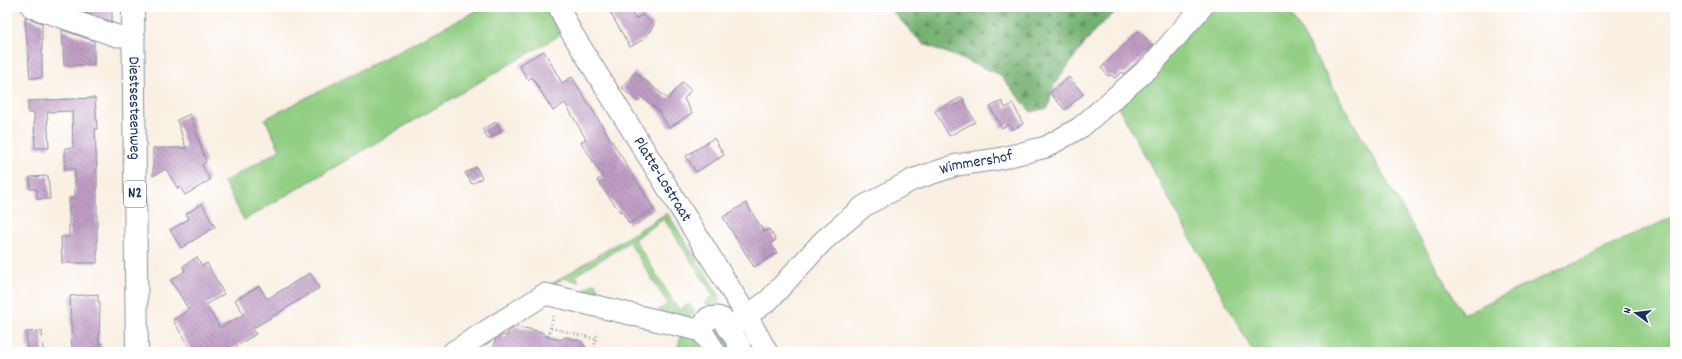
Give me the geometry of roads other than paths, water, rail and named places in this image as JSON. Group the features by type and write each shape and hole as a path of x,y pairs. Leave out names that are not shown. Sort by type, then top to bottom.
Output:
{"main road":[{"name":"Diestsesteenweg","path":"133,7 137,352"}],"street":[{"path":"32,7 117,36 134,36"},
{"name":"Platte-Lostraat","path":"559,7 570,30 747,316 767,352"},
{"name":"Wimmershof","path":"728,328 768,301 824,241 864,206 912,180 957,165 998,159 1046,146 1080,127 1150,68 1202,7"},
{"path":"453,352 545,294 702,331 715,352"},
{"path":"702,331 708,318 717,317 723,319 740,346 739,352"}]}
